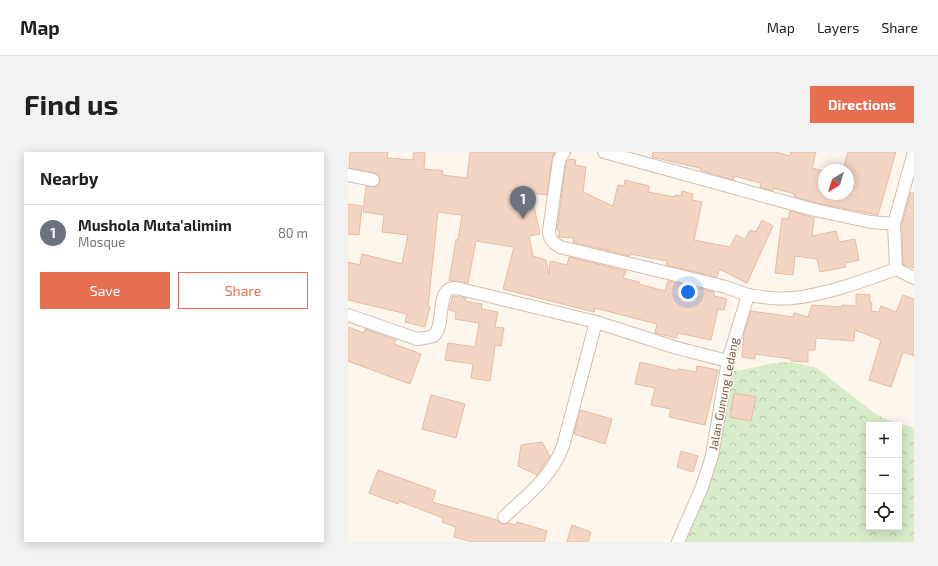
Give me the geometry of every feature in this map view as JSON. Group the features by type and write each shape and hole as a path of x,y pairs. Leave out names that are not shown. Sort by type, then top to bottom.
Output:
{"street":[{"path":"564,152 559,160 549,231 549,236 554,243 560,247 726,287 748,295 775,299 794,298 833,290 896,269 914,278"},
{"path":"604,152 815,210 871,222 894,224"},
{"path":"896,269 894,224 914,152"},
{"path":"348,175 373,180"},
{"path":"348,315 417,339 427,338 434,335 437,329 445,293 450,289 456,288 596,322 677,348 728,361"},
{"name":"Jalan Gunung Ledang","path":"678,542 702,487 712,456 728,361 748,295"},
{"path":"504,517 542,482 558,460 596,322"}],"green space":[{"path":"732,358 737,371 774,363 791,362 817,368 873,412 883,418 895,422 866,422 866,530 902,530 902,424 914,428 914,542 685,542 710,473"}],"building":[{"path":"350,152 388,152 387,158 413,160 414,152 425,152 424,169 443,171 442,175 467,178 470,152 555,152 552,159 547,195 531,193 540,234 529,236 533,256 546,260 549,274 550,261 567,265 569,257 626,271 623,278 665,291 668,281 714,292 714,296 727,299 724,310 718,309 711,340 678,333 676,338 655,333 657,324 595,308 594,312 503,289 514,247 476,241 468,283 449,281 462,215 438,212 428,306 430,307 425,327 405,322 407,314 348,300 348,262 360,265 362,254 402,264 408,235 382,232 384,215 363,212 366,186 376,187 379,185 380,178 375,173 349,168"},
{"path":"653,152 776,152 790,156 791,152 816,152 812,168 818,170 818,200 854,200 854,164 845,164 848,152 896,152 878,215 817,203 794,197 795,194 773,188 773,191 760,187 761,183 734,176 733,180 700,170 700,168 652,157"},
{"path":"569,159 576,160 575,165 586,167 583,192 613,206 618,185 624,186 625,180 649,186 648,192 675,197 675,195 681,196 682,191 693,194 692,200 702,202 694,240 730,247 736,235 745,239 750,230 756,232 762,220 773,226 747,283 719,269 717,277 666,265 667,261 630,254 630,256 573,242 574,238 559,237 559,230 557,230 566,163"},
{"path":"910,193 914,193 914,268 903,264 902,225"},
{"path":"348,204 362,206 359,235 348,234"},
{"path":"790,211 814,218 812,236 836,231 839,242 855,239 859,260 845,263 846,267 820,272 817,259 795,256 793,275 775,273 782,218 788,219"},
{"path":"856,294 870,295 870,302 872,303 871,311 879,312 881,306 896,312 903,295 914,299 914,356 903,352 891,387 869,380 881,340 855,330 854,341 816,338 815,350 808,350 808,362 791,361 791,359 755,354 755,359 742,357 744,333 751,311 793,317 794,313 808,317 812,305 841,307 842,305 856,306"},
{"path":"453,296 466,298 465,301 482,304 481,309 498,312 495,327 504,328 501,346 495,345 490,381 471,378 473,364 445,360 448,343 475,347 479,323 455,319 456,312 449,310"},
{"path":"348,327 364,333 365,329 396,340 394,344 421,354 410,384 348,361"},
{"path":"640,362 677,371 678,369 696,372 697,366 718,370 705,425 669,417 671,409 651,405 655,388 635,384"},
{"path":"734,393 756,397 751,421 730,417"},
{"path":"431,395 465,404 456,438 422,429"},
{"path":"580,410 612,419 605,444 574,434"},
{"path":"542,442 550,456 537,475 518,466 521,445"},
{"path":"681,451 698,456 693,472 677,467"},
{"path":"378,470 436,491 432,502 497,520 502,524 508,523 516,525 517,522 547,531 544,542 472,542 454,537 456,527 442,522 443,518 399,501 398,504 369,493"},
{"path":"572,525 591,532 588,542 567,542"}],"place":[{"name":"Mushola Muta'alimim","path":"523,219"}]}
